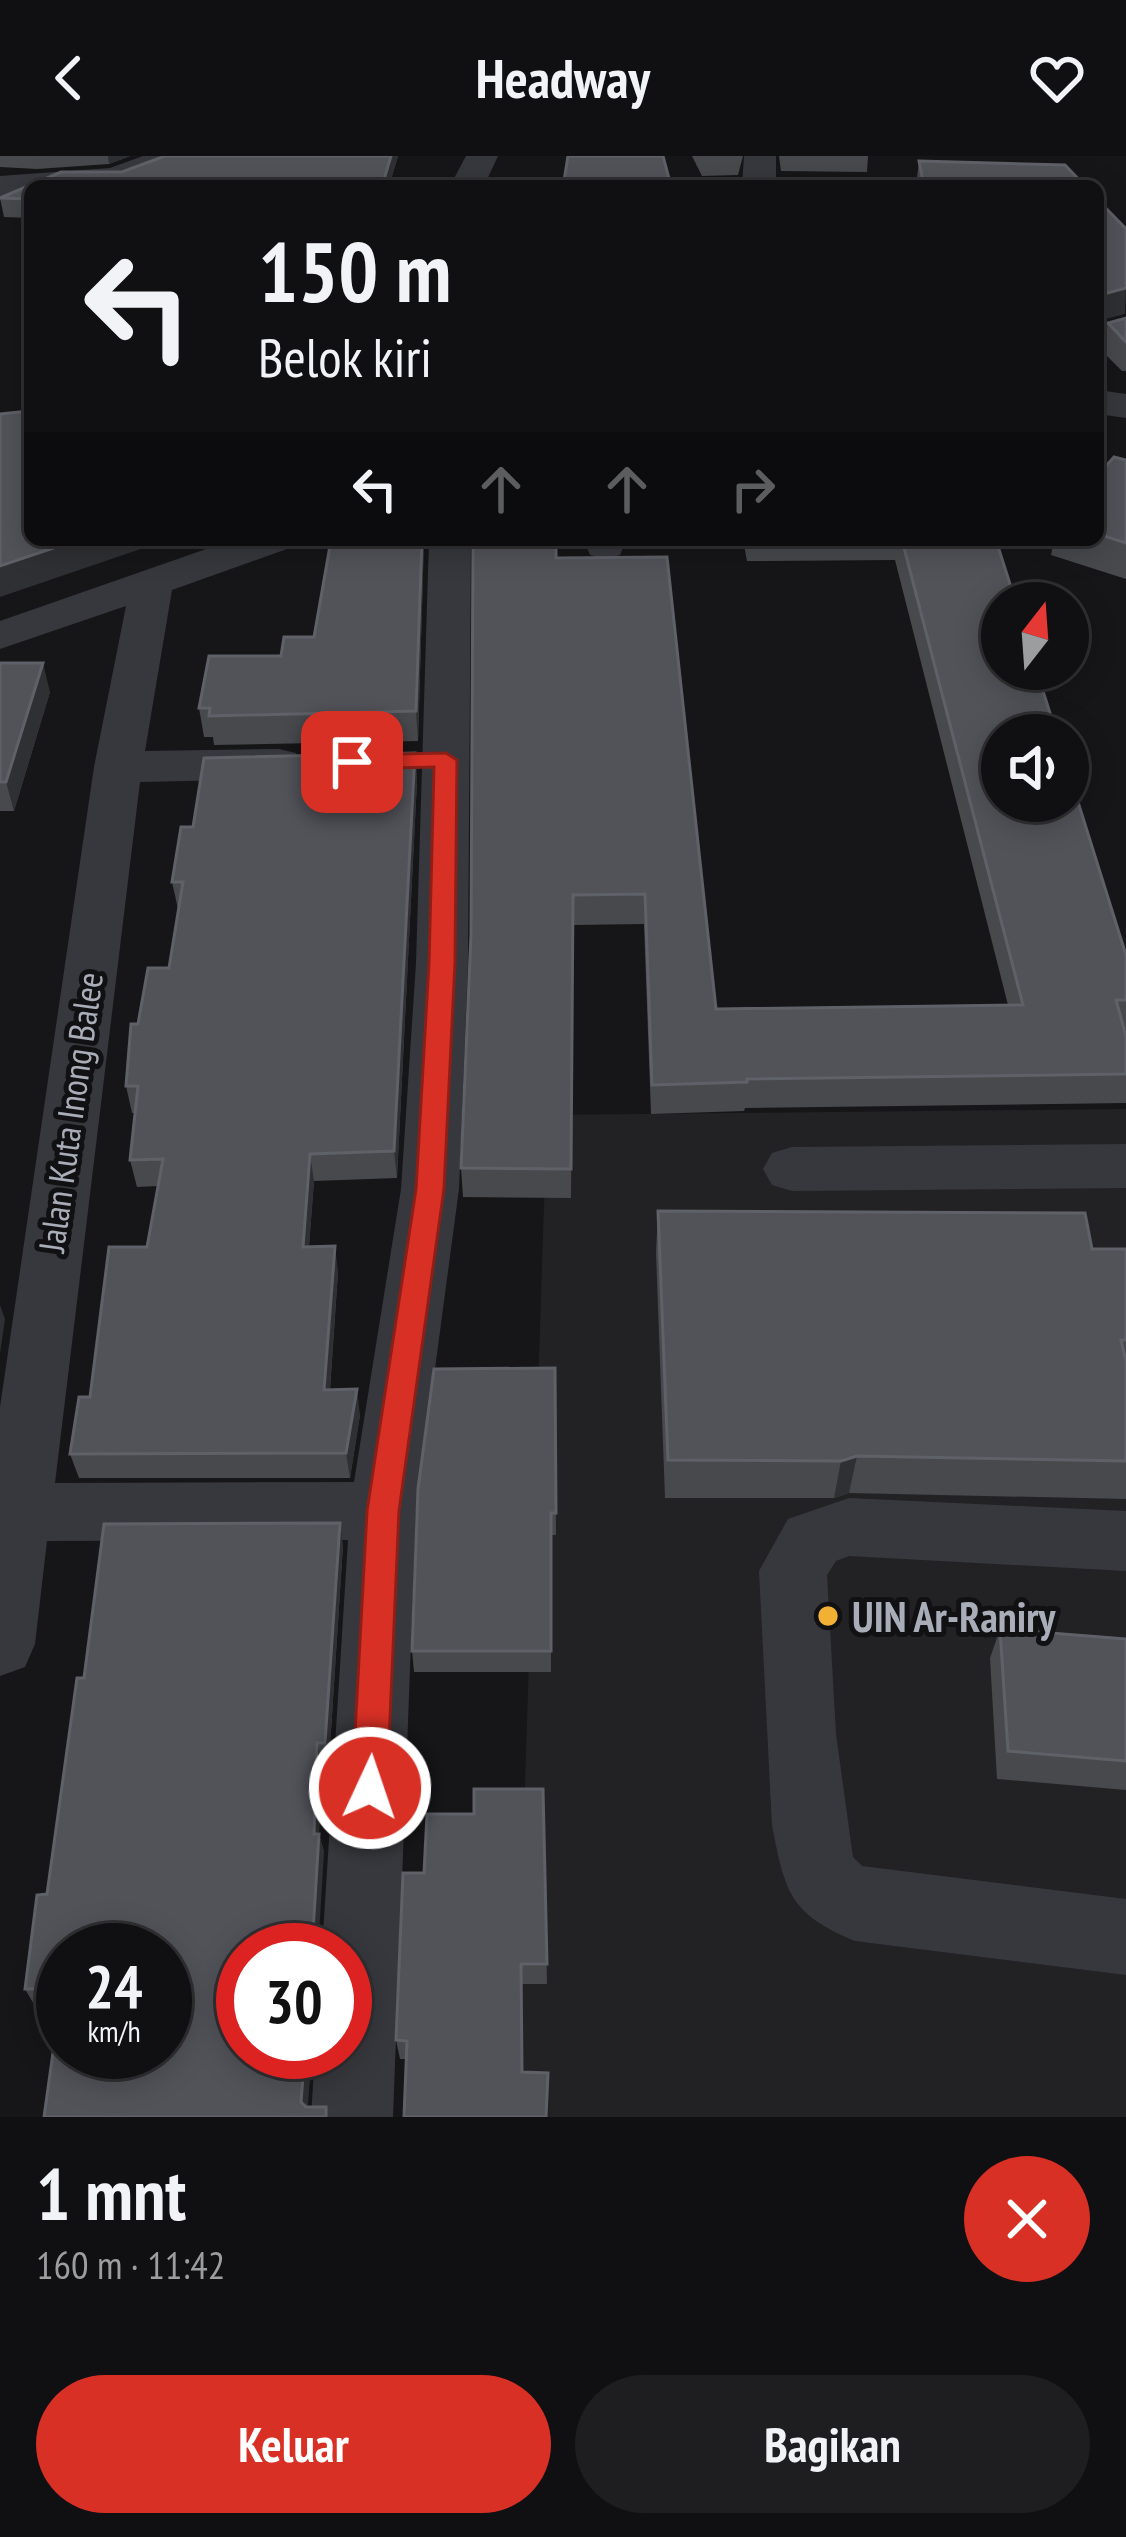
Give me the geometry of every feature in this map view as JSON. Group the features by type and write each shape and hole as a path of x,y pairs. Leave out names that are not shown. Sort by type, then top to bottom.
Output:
{"street":[{"path":"86,180 115,178 173,156"},
{"path":"0,637 255,546"},
{"path":"352,2117 383,1511 430,1189 442,963 422,760 449,546"},
{"name":"Jalan Kuta Inong Balee","path":"0,1644 8,1512 118,767 152,582"},
{"path":"118,767 328,763"},
{"path":"792,1169 1126,1166"},
{"path":"8,1512 383,1511"},
{"path":"1126,1541 849,1527 812,1540 793,1570 810,1835 823,1880 836,1895 855,1903 1126,1937"}],"shaded area":[{"name":"UIN Ar-Raniry","path":"1126,1109 1126,2117 514,2117 547,1115"}],"building":[{"path":"165,156 391,156 384,180 42,180 61,172 122,172"},
{"path":"568,156 663,156 669,180 610,179 564,180"},
{"path":"919,161 1065,165 1079,180 923,180"},
{"path":"24,188 24,199 0,198"},
{"path":"1104,206 1126,229 1126,288 1104,294"},
{"path":"1126,318 1126,342 1108,323"},
{"path":"24,412 24,546 59,546 0,566 0,414"},
{"path":"1114,457 1126,460 1126,543 1104,536 1104,468"},
{"path":"330,546 422,546 416,711 209,716 210,708 199,708 209,656 281,656 284,637 314,637"},
{"path":"473,546 556,546 556,558 667,557 716,1009 1023,1005 904,546 998,546 1009,582 981,582 981,690 1043,690 1050,714 981,714 981,822 1084,822 1126,955 1126,1000 1116,1000 1126,1036 1126,1074 747,1079 652,1085 645,894 573,895 571,1169 461,1168 471,934"},
{"path":"0,663 43,663 6,782 0,782"},
{"path":"415,753 394,1151 310,1154 303,1247 335,1246 324,1390 357,1389 346,1453 70,1454 79,1397 90,1397 109,1247 147,1247 163,1159 130,1160 138,1086 126,1086 131,1024 138,1024 148,968 169,968 183,882 172,882 181,827 193,827 204,758"},
{"path":"658,1211 1085,1213 1092,1249 1126,1249 1126,1340 1121,1340 1126,1362 1126,1461 857,1456 841,1461 668,1460"},
{"path":"555,1368 551,1651 412,1651 418,1489 434,1369"},
{"path":"340,1523 325,1743 317,1743 314,1834 319,1834 314,1923 216,1923 216,2079 303,2079 301,2102 306,2107 326,2107 326,2117 44,2117 49,2079 192,2079 192,1923 36,1923 36,1989 25,1989 37,1895 47,1894 77,1678 84,1678 104,1524"},
{"path":"1000,1629 1126,1639 1126,1761 1008,1751"},
{"path":"474,1789 543,1789 547,1964 521,1964 522,2072 548,2073 546,2117 404,2117 407,2041 396,2040 403,1873 424,1873 427,1814 474,1814"}],"place":[{"name":"UIN Ar-Raniry","path":"828,1616"}],"route":[{"path":"352,762 446,760 430,1189 383,1511 370,1788"}]}
